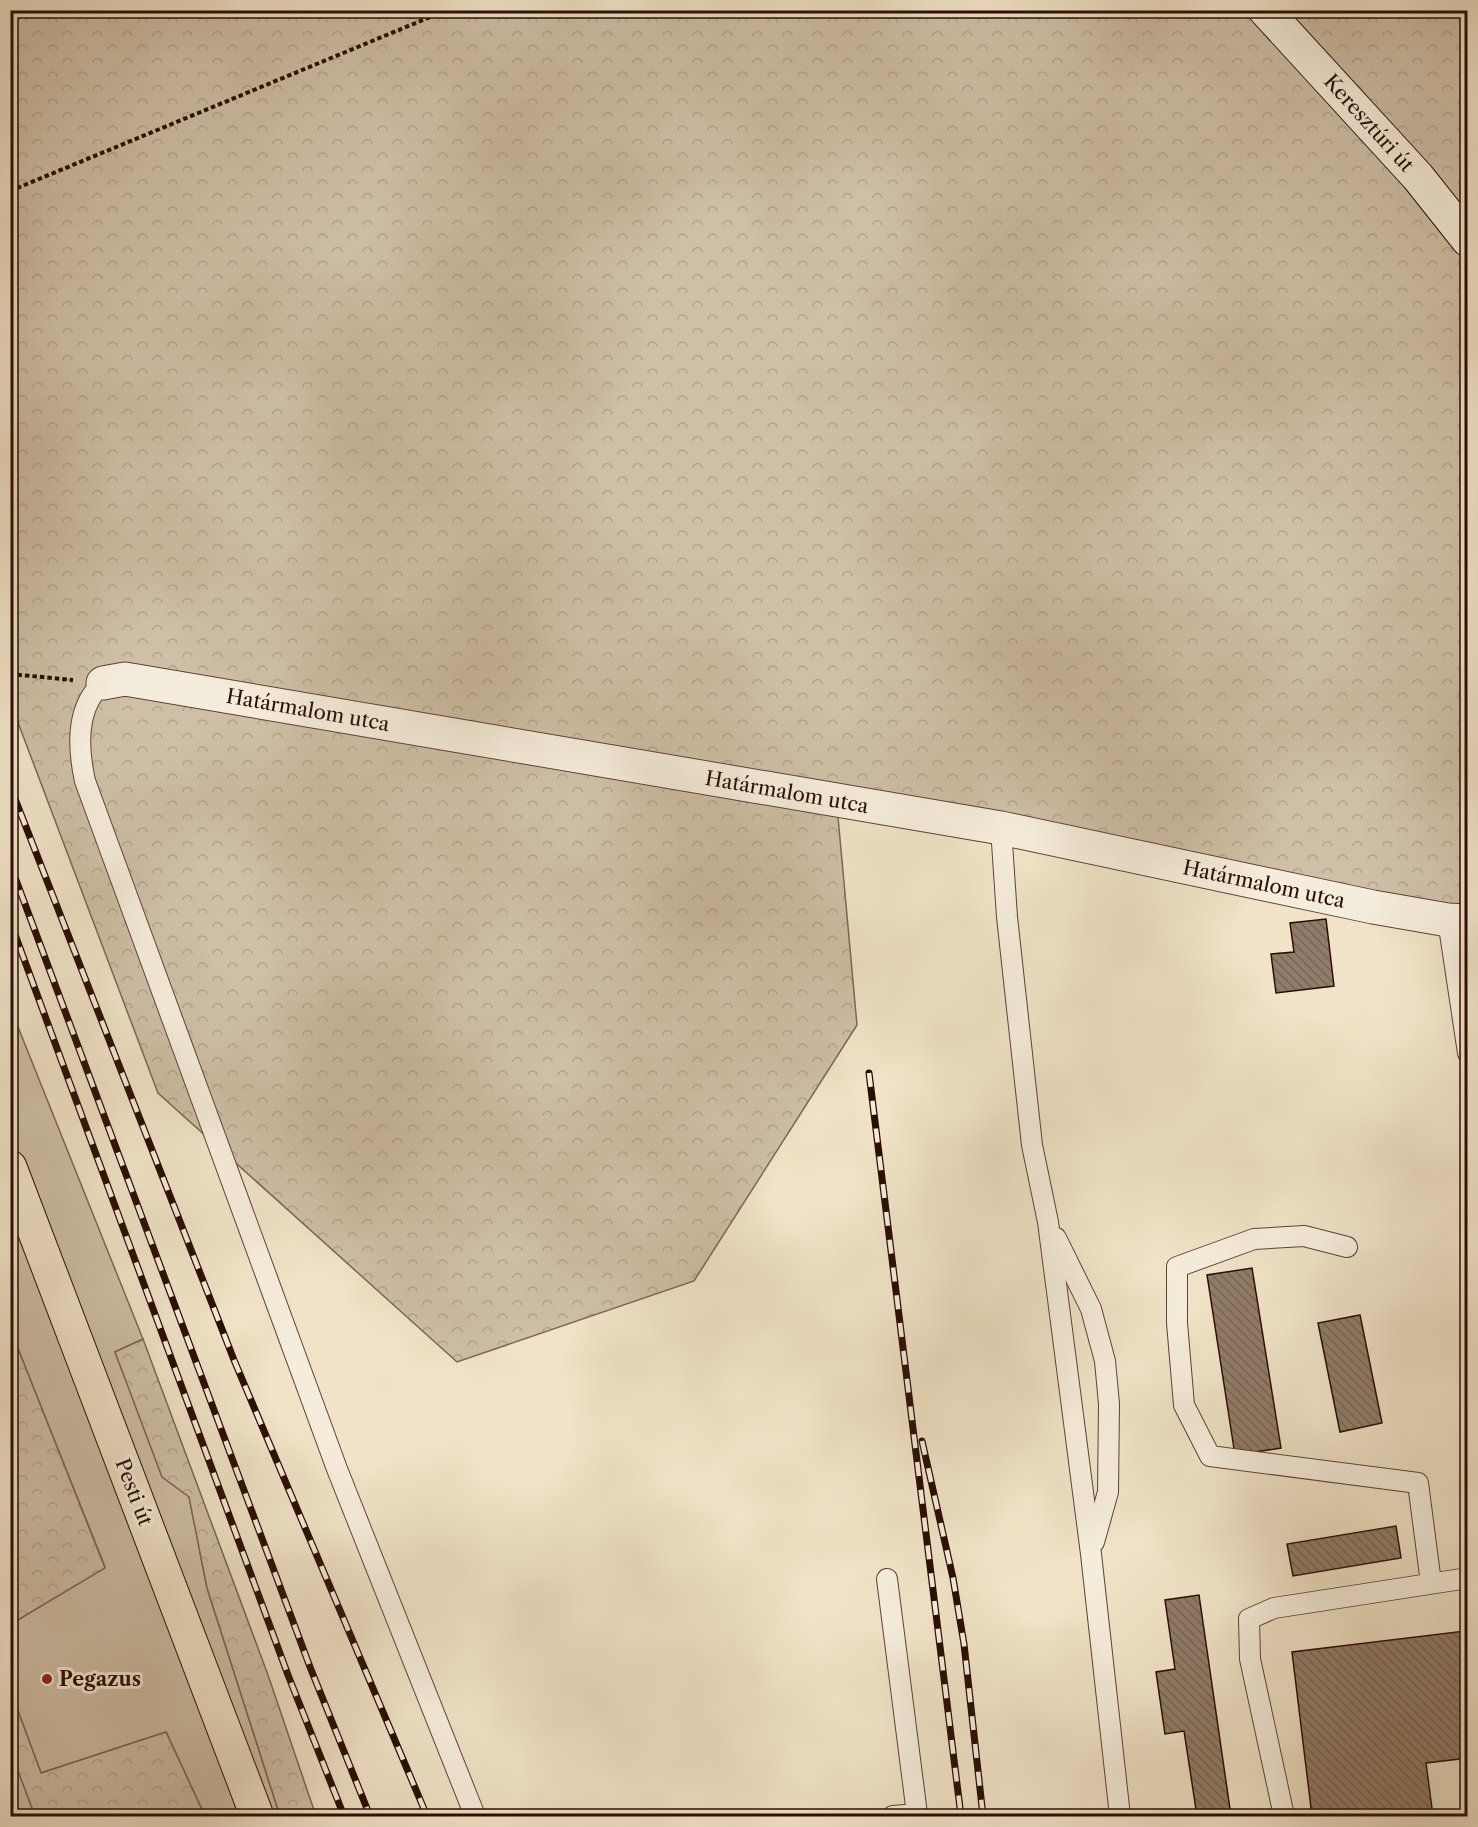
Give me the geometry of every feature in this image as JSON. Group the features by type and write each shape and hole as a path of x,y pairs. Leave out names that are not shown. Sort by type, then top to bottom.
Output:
{"main road":[{"name":"Pesti út","path":"10,1167 257,1816"}],"street":[{"name":"Keresztúri út","path":"1264,10 1418,177 1467,240"},
{"name":"Határmalom utca","path":"103,683 125,680 1001,828 1373,907 1458,920"}],"lane":[{"path":"103,683 96,689 90,700 80,731 80,758 85,781 337,1468 475,1816"},
{"path":"1001,828 1007,916 1032,1145 1048,1222 1092,1554 1120,1816"},
{"path":"1458,920 1467,1053"},
{"path":"1048,1222 1090,1309 1105,1361 1109,1404 1107,1492 1092,1554"},
{"path":"1347,1246 1304,1236 1254,1239 1177,1268 1177,1323 1184,1405 1210,1456 1418,1483 1431,1583"},
{"path":"1284,1816 1250,1659 1249,1619 1274,1608 1467,1578"},
{"path":"887,1579 917,1814 893,1816"}],"path":[{"path":"10,191 447,10"},
{"path":"10,674 103,683"}],"green space":[{"path":"11,11 1467,11 1467,939 837,806 857,1025 694,1281 457,1362 158,1093 11,704"},
{"path":"10,1007 143,1339 115,1352 162,1476 189,1496 207,1588 280,1816 205,1816 166,1732 41,1773 11,1692 11,1624 105,1567 11,1331"},
{"path":"11,1331 105,1568 10,1624"},
{"path":"143,1339 268,1675 316,1816 280,1816 207,1588 189,1497 162,1477 115,1352"},
{"path":"11,1692 41,1773 166,1732 205,1816 35,1816 11,1752"},
{"path":"11,1752 35,1816 11,1816"}],"building":[{"path":"1326,919 1334,986 1276,993 1271,954 1294,952 1290,923"},
{"path":"1252,1268 1281,1448 1235,1455 1207,1275"},
{"path":"1360,1315 1382,1423 1340,1432 1318,1323"},
{"path":"1396,1526 1401,1558 1293,1576 1287,1544"},
{"path":"1199,1595 1231,1816 1197,1816 1184,1731 1165,1734 1156,1672 1175,1669 1165,1600"},
{"path":"1465,1631 1468,1648 1468,1758 1426,1763 1433,1816 1312,1816 1292,1652"}],"railway":[{"path":"10,786 234,1360 427,1816"},
{"path":"10,864 310,1667 370,1816"},
{"path":"10,921 288,1675 344,1816"},
{"path":"869,1073 961,1816"},
{"path":"922,1441 953,1578 964,1644 983,1816"}],"place":[{"name":"Pegazus","path":"47,1679"}]}
